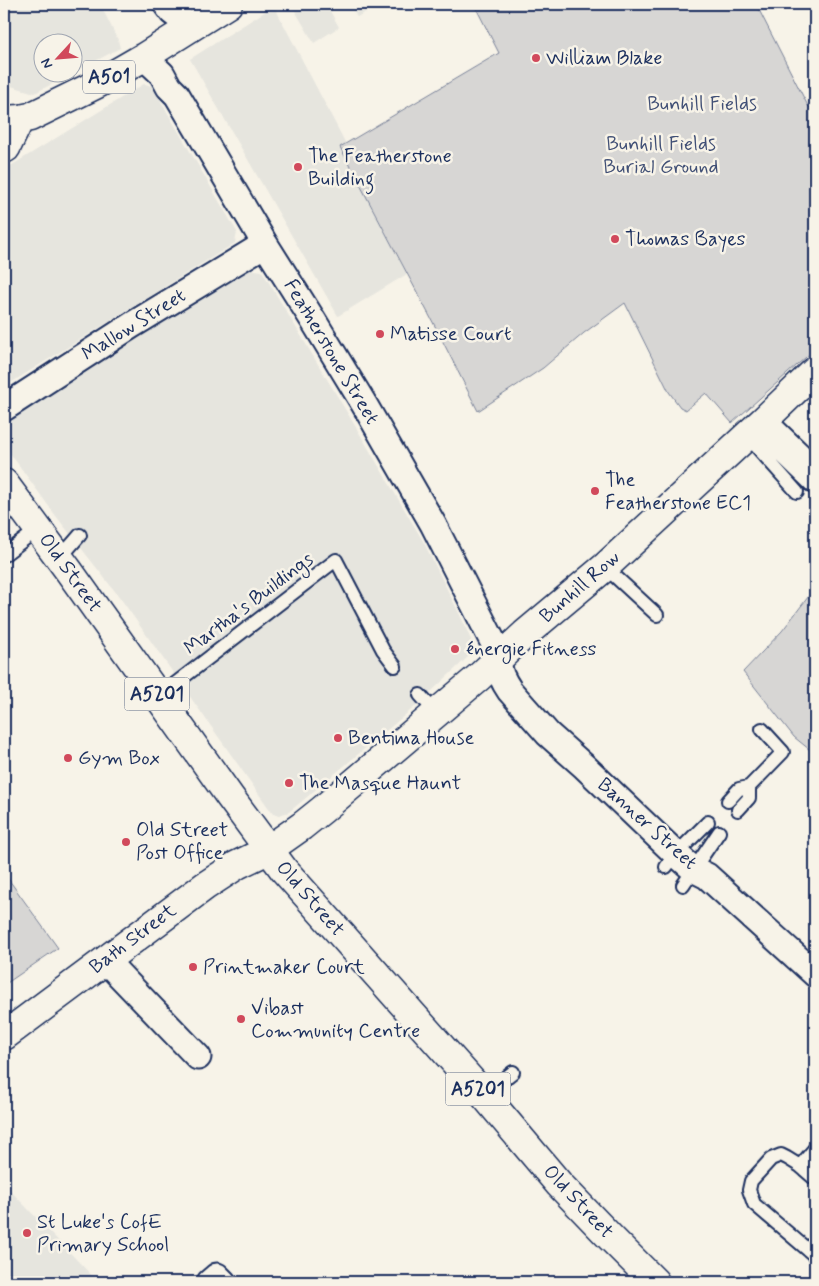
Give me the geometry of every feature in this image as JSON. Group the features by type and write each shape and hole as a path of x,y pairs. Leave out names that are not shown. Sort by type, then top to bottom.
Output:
{"main road":[{"name":"A501","path":"12,120 30,117 100,83 228,4"},
{"path":"4,149 6,148 12,120"},
{"name":"Bunhill Row","path":"268,850 322,810 428,704 498,660 525,634 605,567 815,371"},
{"name":"Old Street","path":"4,483 60,558 268,850 299,888 484,1095 560,1184 655,1282"},
{"name":"Bath Street","path":"4,1036 205,886 229,870 268,850"}],"street":[{"path":"166,4 172,12 191,27"},
{"name":"Featherstone Street","path":"144,57 162,74 169,87 177,95 264,244 347,377 433,524 492,642 498,660"},
{"name":"Mallow Street","path":"4,408 132,325 264,244"},
{"path":"755,429 815,471"},
{"name":"Banner Street","path":"498,660 505,683 548,734 585,767 679,869 706,876 815,974"},
{"path":"105,960 198,1057"}],"lane":[{"path":"755,429 815,490"},
{"path":"755,429 797,492"},
{"path":"4,555 38,529"},
{"path":"60,558 80,535"},
{"name":"Martha's Buildings","path":"159,696 336,560 383,650 395,666"},
{"path":"605,567 657,615"},
{"path":"728,801 739,789 749,787 784,752 762,729"},
{"path":"738,810 749,798 749,787"},
{"path":"679,869 708,822"},
{"path":"679,869 719,832"},
{"path":"484,1095 513,1072"},
{"path":"800,1166 815,1148"},
{"path":"815,1179 800,1166 781,1156 771,1160 751,1181 749,1190 754,1204 815,1256"}],"shaded area":[{"path":"4,4 113,4 103,10 120,48 82,68 82,32 32,32 32,82 56,82 35,93 4,84"},
{"path":"291,4 326,4 339,27 314,43"},
{"path":"350,4 380,4 357,17"},
{"name":"The Featherstone Building","path":"274,6 346,144 340,147 407,274 338,316 190,59"},
{"path":"144,84 152,86 237,232 235,243 4,387 4,170"},
{"path":"249,269 262,271 351,419 423,541 475,649 417,705 289,812 279,815 273,814 121,599 56,516 4,445 4,418 208,292"},
{"name":"St Luke's CofE Primary School","path":"4,1184 98,1282 4,1282"}],"green space":[{"name":"Bunhill Fields Burial Ground","path":"474,4 756,4 808,106 815,116 815,349 732,423 706,393 686,410 680,407 669,392 625,303 584,333 543,368 478,411 340,147 499,53"},
{"path":"815,588 815,754 794,737 743,672 782,631"},
{"path":"4,873 58,948 4,985"}],"place":[{"name":"William Blake","path":"536,58"},
{"name":"The Featherstone Building","path":"298,167"},
{"name":"Thomas Bayes","path":"615,239"},
{"name":"Matisse Court","path":"380,334"},
{"name":"The Featherstone EC1","path":"595,491"},
{"name":"énergie Fitness","path":"455,649"},
{"name":"Bentima House","path":"338,738"},
{"name":"Gym Box","path":"68,758"},
{"name":"The Masque Haunt","path":"289,783"},
{"name":"Old Street Post Office","path":"126,842"},
{"name":"Printmaker Court","path":"193,967"},
{"name":"Vibast Community Centre","path":"241,1019"},
{"name":"St Luke's CofE Primary School","path":"27,1233"}],"park label":[{"name":"Bunhill Fields","path":"702,104"}]}
